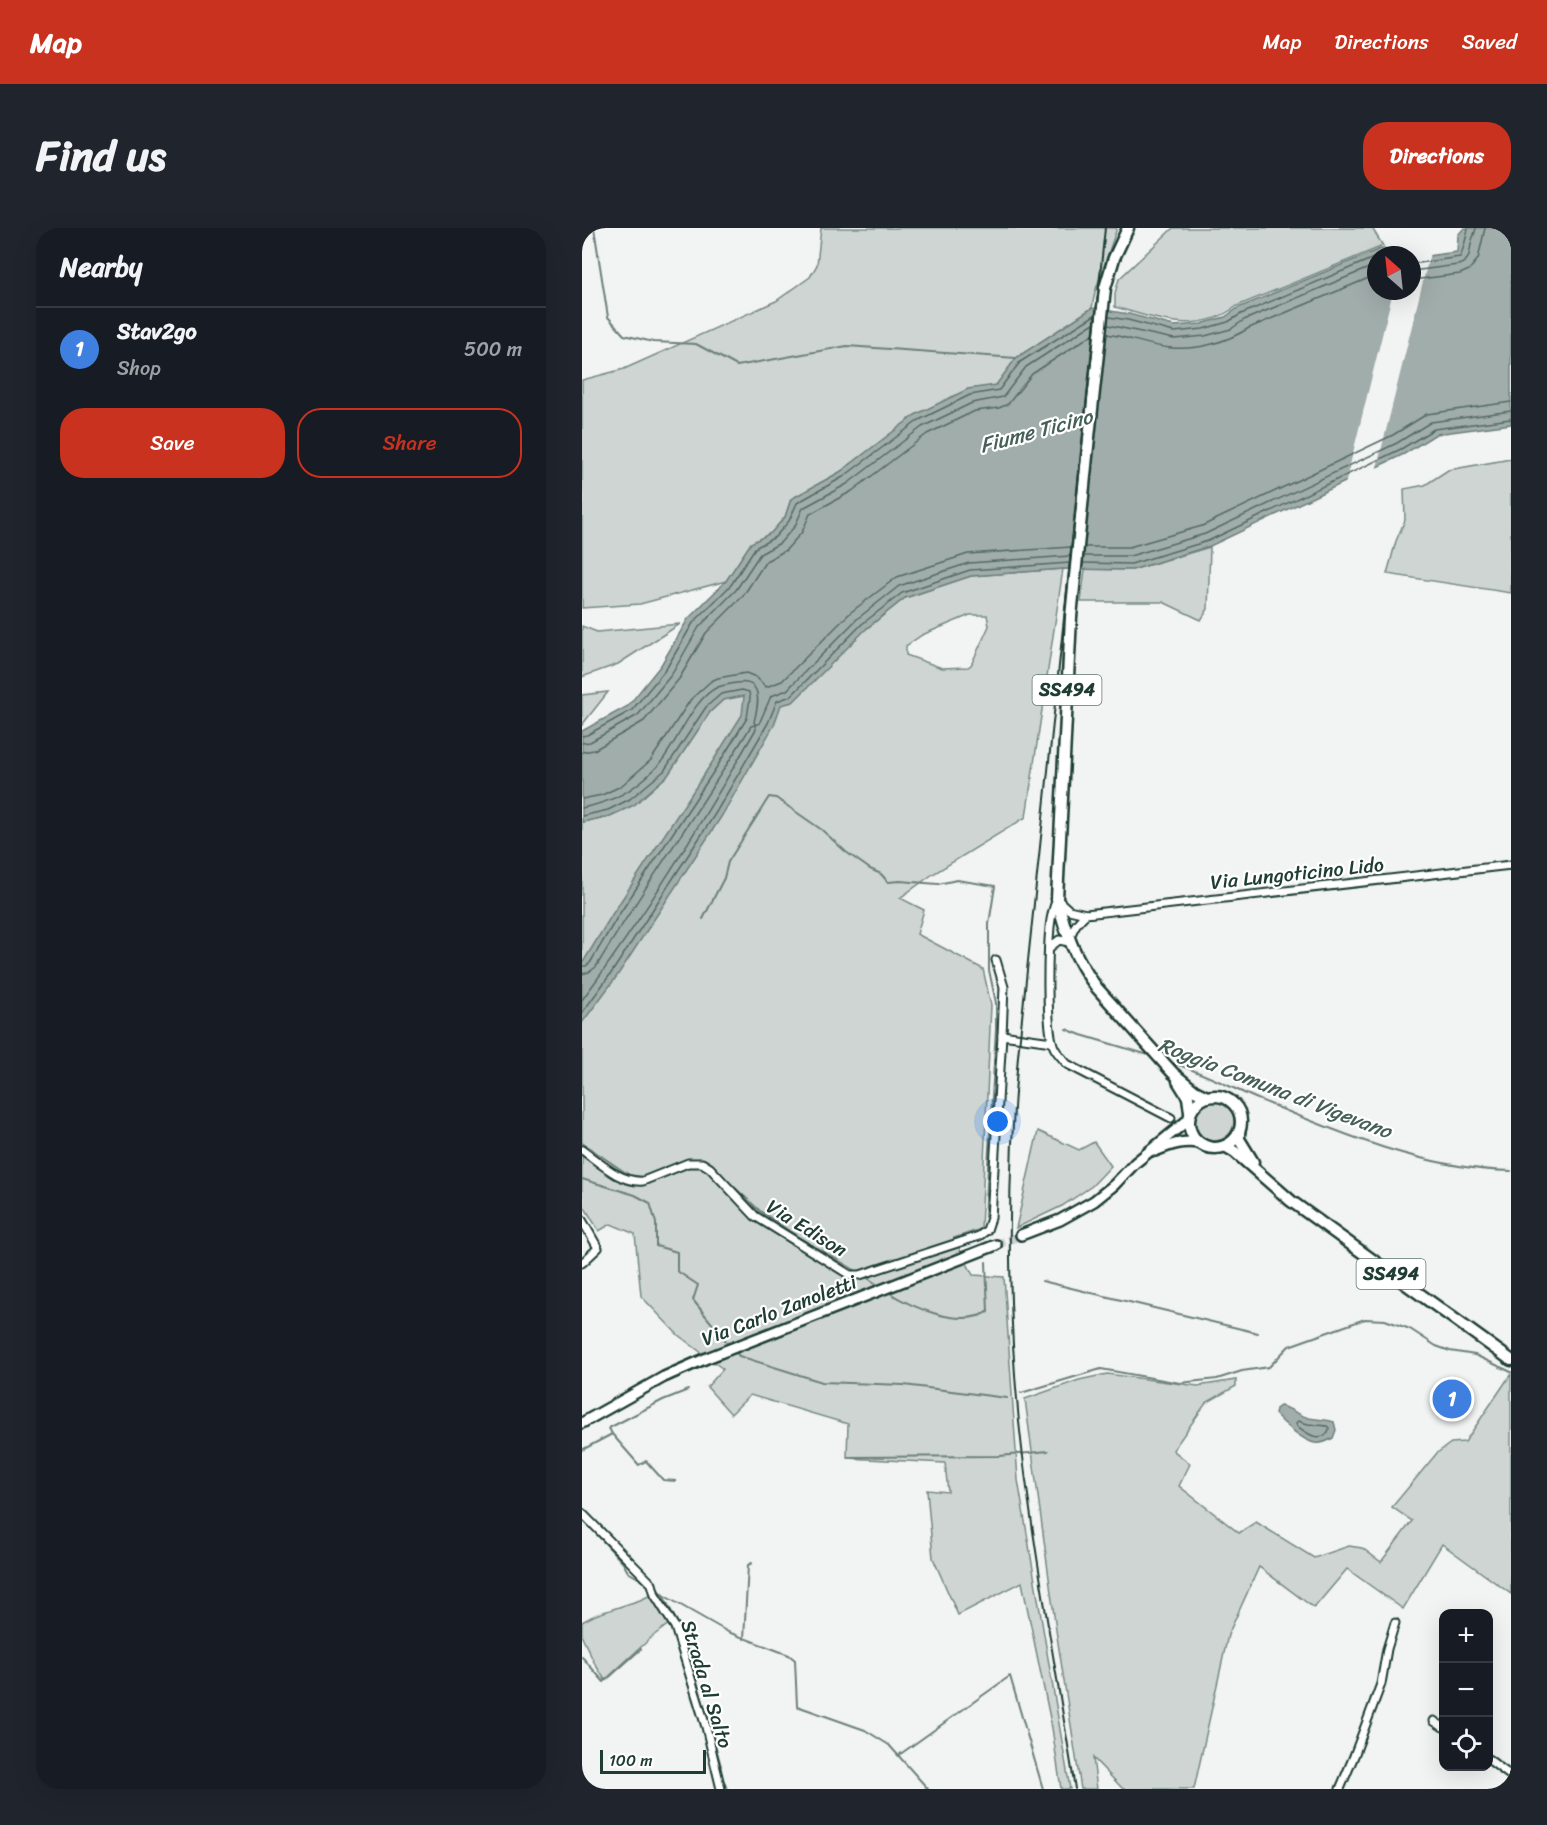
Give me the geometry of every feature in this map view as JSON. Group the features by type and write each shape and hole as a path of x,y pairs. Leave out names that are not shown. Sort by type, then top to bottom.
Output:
{"main road":[{"name":"SS494","path":"1128,228 1114,258 1104,294 1074,586 1057,899 1068,938 1097,988 1173,1073 1195,1091 1207,1097 1223,1097 1234,1104 1241,1117 1239,1139 1254,1165 1273,1185"},
{"name":"SS494","path":"1173,1073 1188,1097 1191,1133 1198,1143"},
{"path":"1021,1235 1060,1220 1094,1201 1189,1116 1200,1100 1207,1097"},
{"path":"1148,1154 1178,1142 1189,1141 1211,1148 1225,1146 1231,1143 1239,1132"},
{"name":"SS494","path":"1225,1146 1291,1201 1511,1360"},
{"name":"Via Carlo Zanoletti","path":"582,1423 664,1377 731,1348 996,1245"}],"street":[{"name":"Via Lungoticino Lido","path":"1086,914 1511,865"},
{"path":"1086,914 1069,910 1057,899 1052,912 1049,937 1048,1007 1055,1050 1067,1064 1171,1118"},
{"path":"1068,938 1077,921 1086,914"},
{"path":"1049,937 1062,931 1068,938"},
{"path":"1049,948 1059,940 1068,938"},
{"name":"Via Edison","path":"582,1150 624,1178 637,1181 643,1181 688,1163 702,1163 710,1168 755,1216 850,1275 863,1274 978,1236 987,1230 991,1218 1004,987 996,960"},
{"path":"1002,1035 1052,1042"},
{"path":"582,1220 598,1248 582,1263"},
{"name":"Strada al Salto","path":"582,1513 653,1587 675,1627 706,1727 721,1789"},
{"path":"1340,1789 1381,1684 1395,1623"},
{"path":"1434,1721 1439,1724"},
{"path":"1493,1763 1511,1776"}],"shaded area":[{"path":"821,228 1117,228 1095,292 1092,308 1016,358 996,386 968,389 840,472 791,499 785,517 771,533 751,543 726,581 640,604 582,608 582,380 624,369 776,301 810,277 817,265"},
{"path":"1173,228 1372,228 1383,246 1367,246 1367,253 1237,306 1222,315 1192,323 1162,320 1115,307 1115,293 1119,279"},
{"path":"1511,459 1511,593 1387,574 1396,541 1405,520 1404,489 1425,485 1448,470"},
{"path":"1210,547 1208,609 1201,620 1163,602 1081,602 1085,569 1132,570"},
{"path":"1063,569 1026,817 933,874 900,898 924,910 917,934 983,969 991,1005 981,1229 954,1238 973,1275 1004,1277 1018,1480 1070,1789 1061,1789 1052,1728 1022,1582 958,1615 933,1558 927,1490 948,1492 945,1463 847,1458 848,1424 750,1395 731,1414 707,1387 723,1369 678,1335 641,1296 635,1234 611,1224 599,1231 582,1203 582,822 610,816 633,805 668,775 710,712 723,700 744,695 866,629 905,598 971,576","holes":["970,615 987,615 989,626 968,667 942,668 906,655 906,646 922,635"]},
{"path":"680,624 618,664 582,677 582,626 597,632"},
{"path":"608,692 582,725 582,695"},
{"path":"1214,1101 1228,1107 1234,1121 1228,1135 1214,1141 1200,1135 1194,1121 1200,1107"},
{"path":"1038,1131 1079,1150 1094,1142 1111,1166 1092,1186 1062,1206 1016,1228"},
{"path":"1107,1374 1198,1386 1236,1380 1236,1386 1206,1403 1173,1450 1190,1464 1179,1486 1239,1533 1256,1522 1314,1558 1349,1546 1362,1548 1381,1562 1412,1521 1392,1507 1437,1453 1451,1443 1465,1442 1511,1374 1511,1594 1442,1544 1403,1609 1347,1569 1314,1608 1259,1567 1228,1635 1194,1789 1123,1789 1093,1758 1097,1789 1081,1789 1056,1630 1025,1399 1079,1380"},
{"path":"651,1595 670,1623 605,1680 582,1637 582,1622"}],"water":[{"name":"Fiume Ticino","path":"1464,228 1511,228 1511,424 1436,434 1404,454 1210,546 1132,570 1063,569 971,576 905,598 866,629 793,702 781,705 774,725 721,817 617,976 582,1023 582,964 742,715 744,696 723,700 710,712 668,775 634,805 610,816 582,822 582,731 628,706 661,665 688,619 726,581 751,543 771,533 785,517 791,499 840,472 915,415 968,389 996,385 1016,358 1092,308 1129,314 1174,326 1201,324 1225,317 1238,308 1367,254 1367,300 1421,300 1421,257 1457,252 1458,235"},
{"path":"1280,1406 1309,1418 1334,1422 1336,1430 1333,1438 1318,1443 1305,1439 1275,1414 1276,1409"}],"pier":[{"path":"1430,253 1421,289 1421,254"},
{"path":"1391,300 1418,300 1376,471 1345,485"}],"waterway":[{"path":"594,228 608,317 624,335 653,342 696,344 737,366 847,346 1016,358"},
{"name":"Roggia Comuna di Vigevano","path":"703,919 724,878 728,862 769,797 776,798 822,830 846,852 881,874 888,882 938,884 957,880 995,886 989,924 989,970 996,1003 996,1029 985,1217"},
{"name":"Roggia Comuna di Vigevano","path":"1066,1029 1152,1056"},
{"name":"Roggia Comuna di Vigevano","path":"1169,1062 1201,1073 1315,1123 1379,1146 1445,1163 1478,1169 1511,1171"},
{"name":"Roggia Comuna di Vigevano","path":"582,1143 629,1175 642,1177 678,1164"},
{"name":"Roggia Comuna di Vigevano","path":"689,1160 700,1159 709,1163"},
{"name":"Roggia Comuna di Vigevano","path":"717,1171 760,1211 858,1272"},
{"path":"582,1179 635,1195 650,1203 656,1223 656,1246 677,1252 677,1271 698,1285 693,1300 730,1346"},
{"name":"Roggia Comuna di Vigevano","path":"888,1292 936,1314 964,1318 976,1316 988,1312 986,1262"},
{"name":"Roggia Comuna di Vigevano","path":"863,1275 881,1287"},
{"path":"1042,1281 1258,1333"},
{"path":"1021,1393 1101,1369 1180,1383 1217,1379 1242,1371 1269,1367 1289,1346 1365,1319 1385,1320 1410,1329 1436,1346 1475,1355 1511,1372"},
{"path":"734,1350 739,1356 822,1382 904,1385 1007,1398"},
{"path":"582,1450 612,1434 609,1428 663,1400 688,1390"},
{"path":"612,1434 639,1465 646,1461 663,1480 676,1481"},
{"path":"848,1457 1000,1456 1048,1451"},
{"path":"583,1519 623,1563 628,1572 648,1584"},
{"path":"744,1639 748,1565 752,1563"},
{"path":"656,1588 663,1595 728,1632 789,1655 795,1660 797,1706 865,1730 889,1745 928,1789"},
{"path":"663,1595 680,1628 691,1660 721,1766"},
{"path":"582,1657 604,1682 641,1649"},
{"path":"899,1755 1010,1676 1043,1789"},
{"path":"723,1779 727,1789"}],"tunnel":[{"path":"996,1245 1021,1235"}],"railway":[{"path":"1075,1789 1024,1468 1012,1330 1010,1193 1018,1056 1105,228"}],"place":[{"name":"Stav2go","path":"1452,1399"}]}
